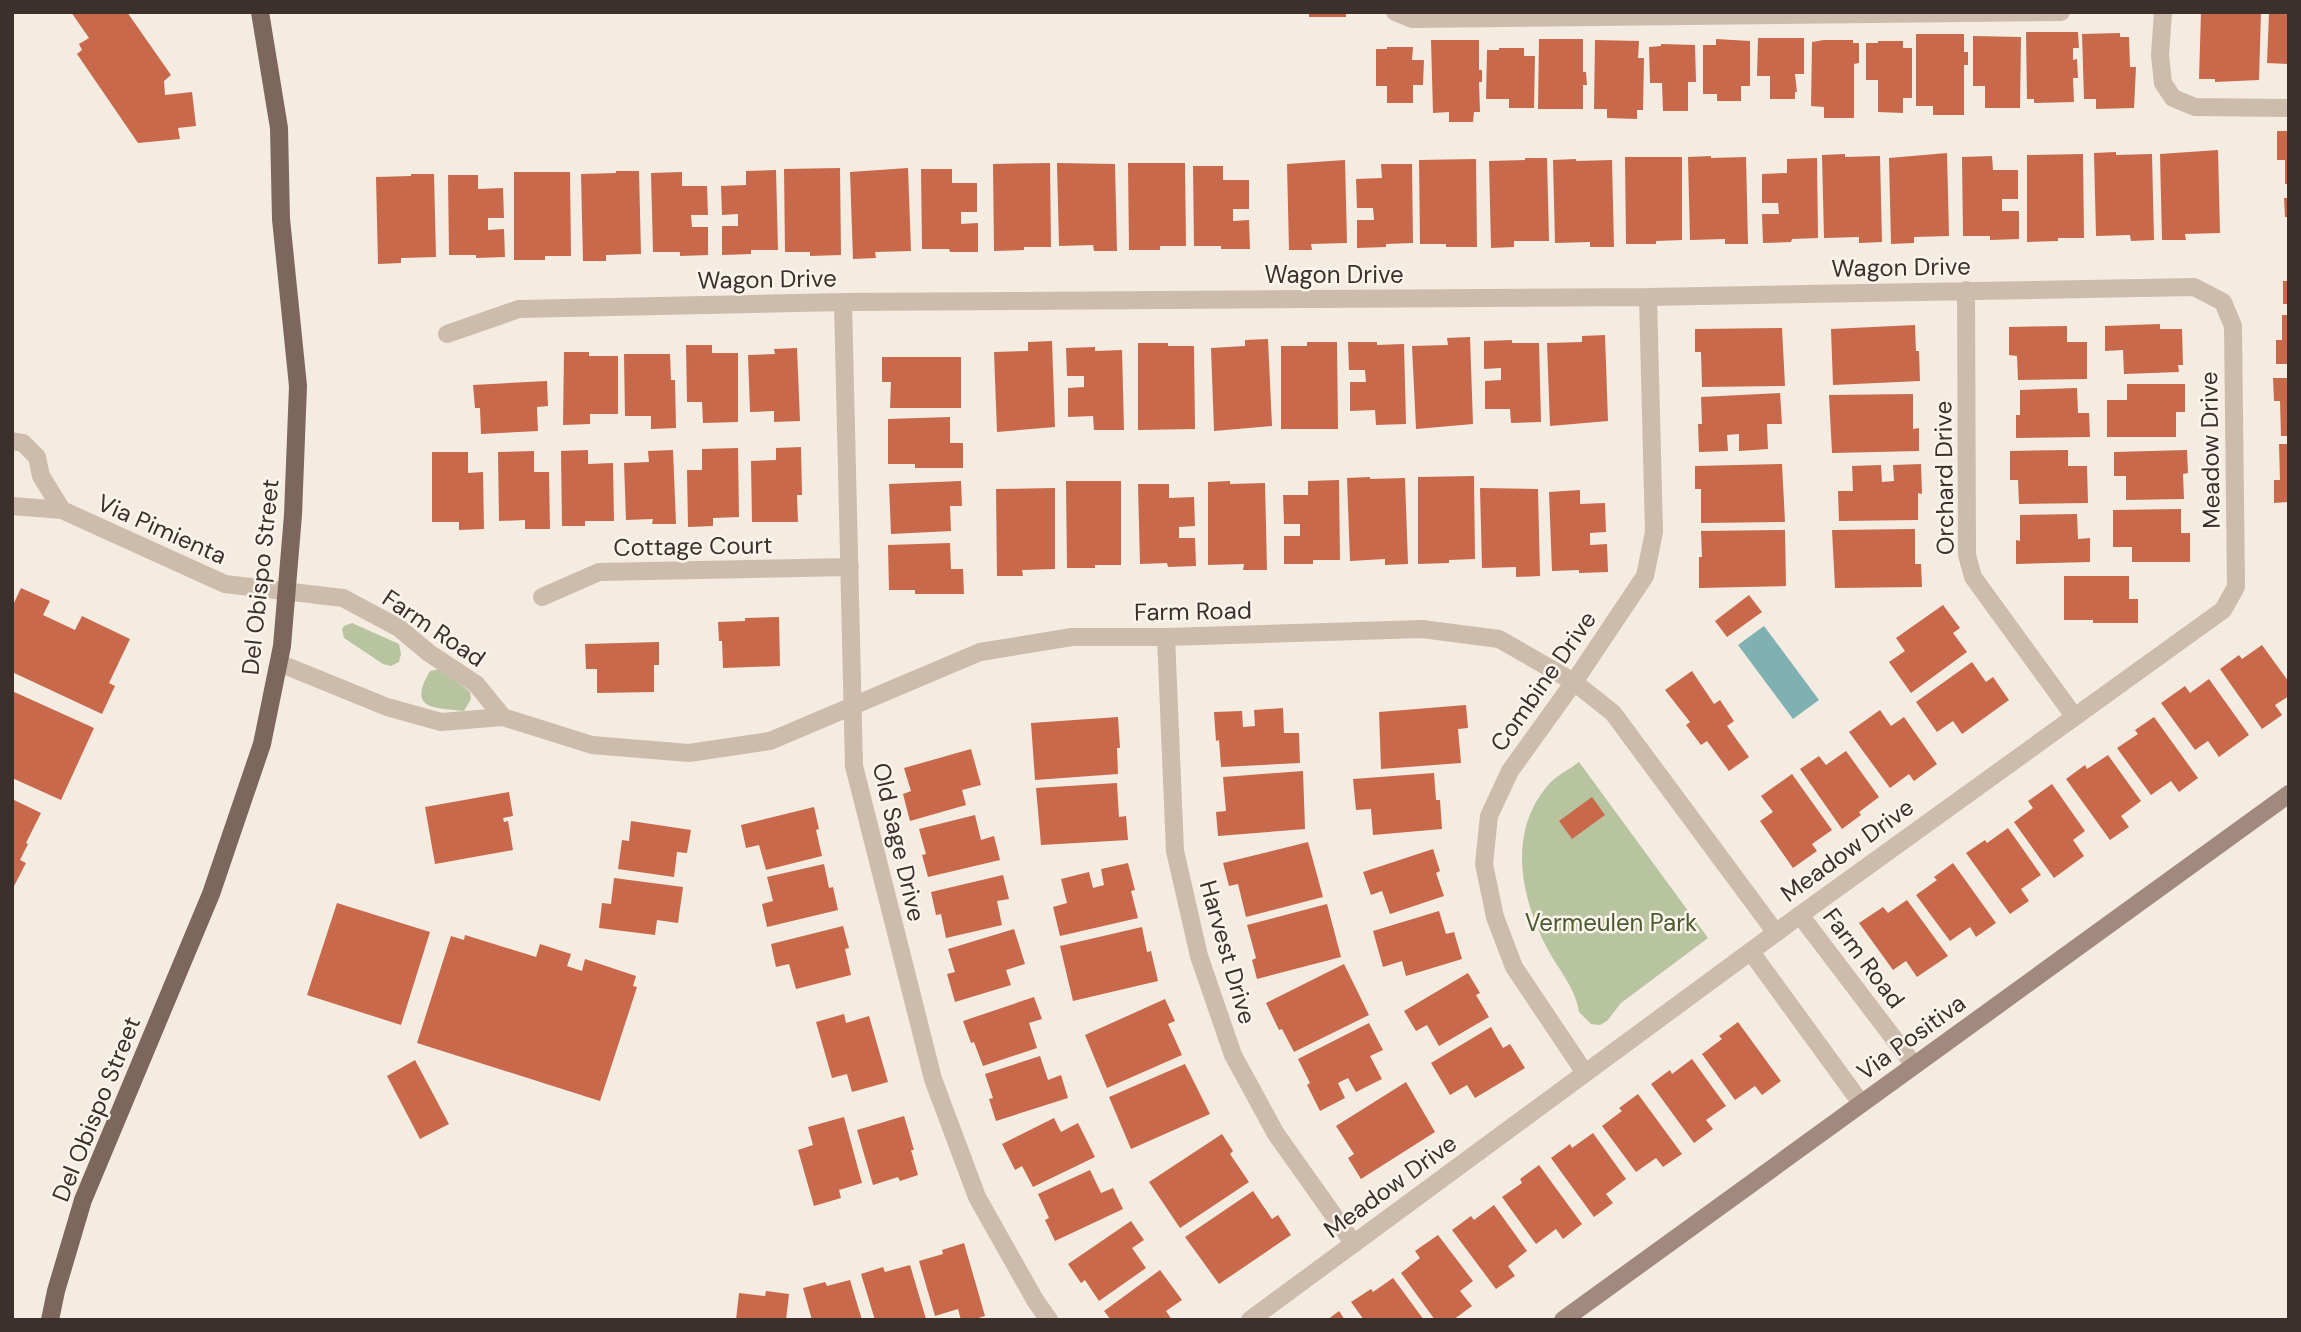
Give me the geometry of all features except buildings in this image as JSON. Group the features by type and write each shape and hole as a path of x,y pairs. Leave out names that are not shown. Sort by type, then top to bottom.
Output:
{"main road":[{"name":"Del Obispo Street","path":"50,1320 83,1200 211,894 262,744 282,646 293,514 298,386 281,219 279,128 261,12"}],"street":[{"path":"1395,12 1412,19 2061,12"},
{"path":"2163,12 2160,55 2163,83 2173,98 2195,107 2289,108"},
{"name":"Wagon Drive","path":"447,334 519,309 843,302 1648,297 2194,287 2223,302"},
{"name":"Orchard Drive","path":"1966,290 1967,555 1973,577 2074,716"},
{"name":"Combine Drive","path":"1585,1073 1514,967 1495,917 1484,864 1489,816 1510,771 1645,576 1654,532 1648,297"},
{"name":"Old Sage Drive","path":"843,302 854,766 933,1079 977,1197 1049,1320"},
{"name":"Meadow Drive","path":"1250,1320 1800,915 2223,610 2236,587 2233,326 2223,302"},
{"name":"Via Pimienta","path":"12,441 23,443 37,457 41,476 62,510"},
{"name":"Via Pimienta","path":"12,506 62,510 225,584 285,590"},
{"name":"Cottage Court","path":"542,597 599,572 850,567"},
{"name":"Farm Road","path":"285,590 343,598 399,628 429,653 476,684 503,717"},
{"name":"Farm Road","path":"279,663 387,707 441,722 503,717 592,745 689,753 770,741 981,652 1072,637 1166,637 1422,629 1499,639 1574,682 1613,713 1776,933"},
{"name":"Harvest Drive","path":"1166,637 1175,851 1199,956 1233,1055 1276,1134 1354,1244"},
{"name":"Via Positiva","path":"1563,1320 2289,794"},
{"name":"Farm Road","path":"1800,915 1914,1065"},
{"path":"1751,952 1861,1103"}],"green space":[{"path":"352,623 399,644 399,662 391,666 383,664 344,638 342,629"},
{"path":"440,669 470,692 471,699 464,711 434,707 423,700 421,693 430,671"},
{"name":"Vermeulen Park","path":"1579,762 1708,938 1621,1003 1607,1021 1600,1025 1591,1024 1579,1012 1571,988 1548,950 1531,909 1522,866 1527,823 1536,803 1552,781"}],"water":[{"path":"1764,626 1819,700 1793,719 1738,645"}]}
